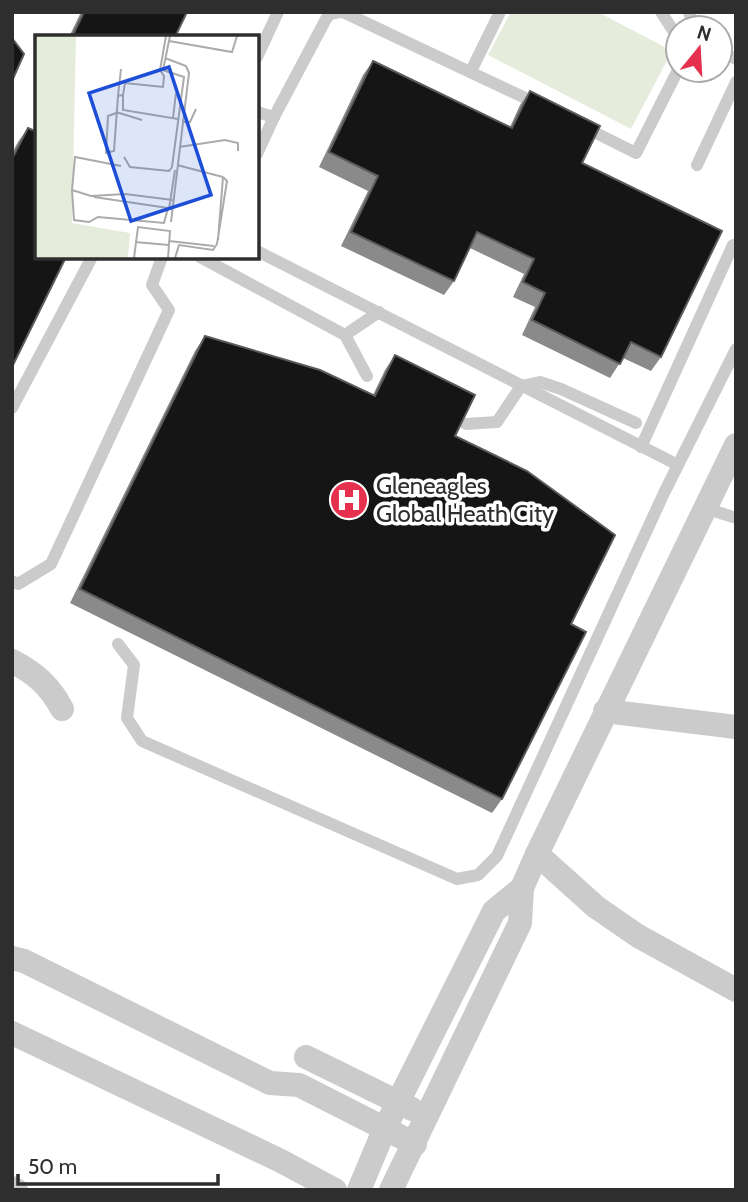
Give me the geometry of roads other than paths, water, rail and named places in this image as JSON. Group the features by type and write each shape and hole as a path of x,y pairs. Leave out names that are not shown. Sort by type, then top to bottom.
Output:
{"street":[{"path":"391,1190 520,923 522,888 537,854 736,445"},
{"path":"12,661 28,669 45,683 62,709"},
{"path":"605,711 736,727"},
{"path":"537,854 596,907 638,936 736,990"},
{"path":"359,1190 385,1128 494,911 522,888"},
{"path":"12,958 24,961 270,1083 299,1085 415,1144"},
{"path":"12,1033 281,1161 335,1190"},
{"path":"306,1057 428,1117"}],"lane":[{"path":"259,53 278,12"},
{"path":"259,150 326,19 330,14 342,12 471,71 636,153 671,84"},
{"path":"471,71 500,12"},
{"path":"697,164 736,82"},
{"path":"259,113 274,117"},
{"path":"641,447 733,246"},
{"path":"259,252 678,465"},
{"path":"12,408 91,259"},
{"path":"12,581 18,584 51,564 152,349 169,310 152,285 161,259"},
{"path":"204,259 345,335 367,376"},
{"path":"345,335 379,312"},
{"path":"118,644 134,665 127,718 142,741 457,879 478,875 497,856 678,465 736,349"},
{"path":"466,424 497,422 520,386 540,382 636,423"},
{"path":"705,508 736,518"}],"place":[{"name":"Gleneagles Global Heath City","path":"349,500"}]}
